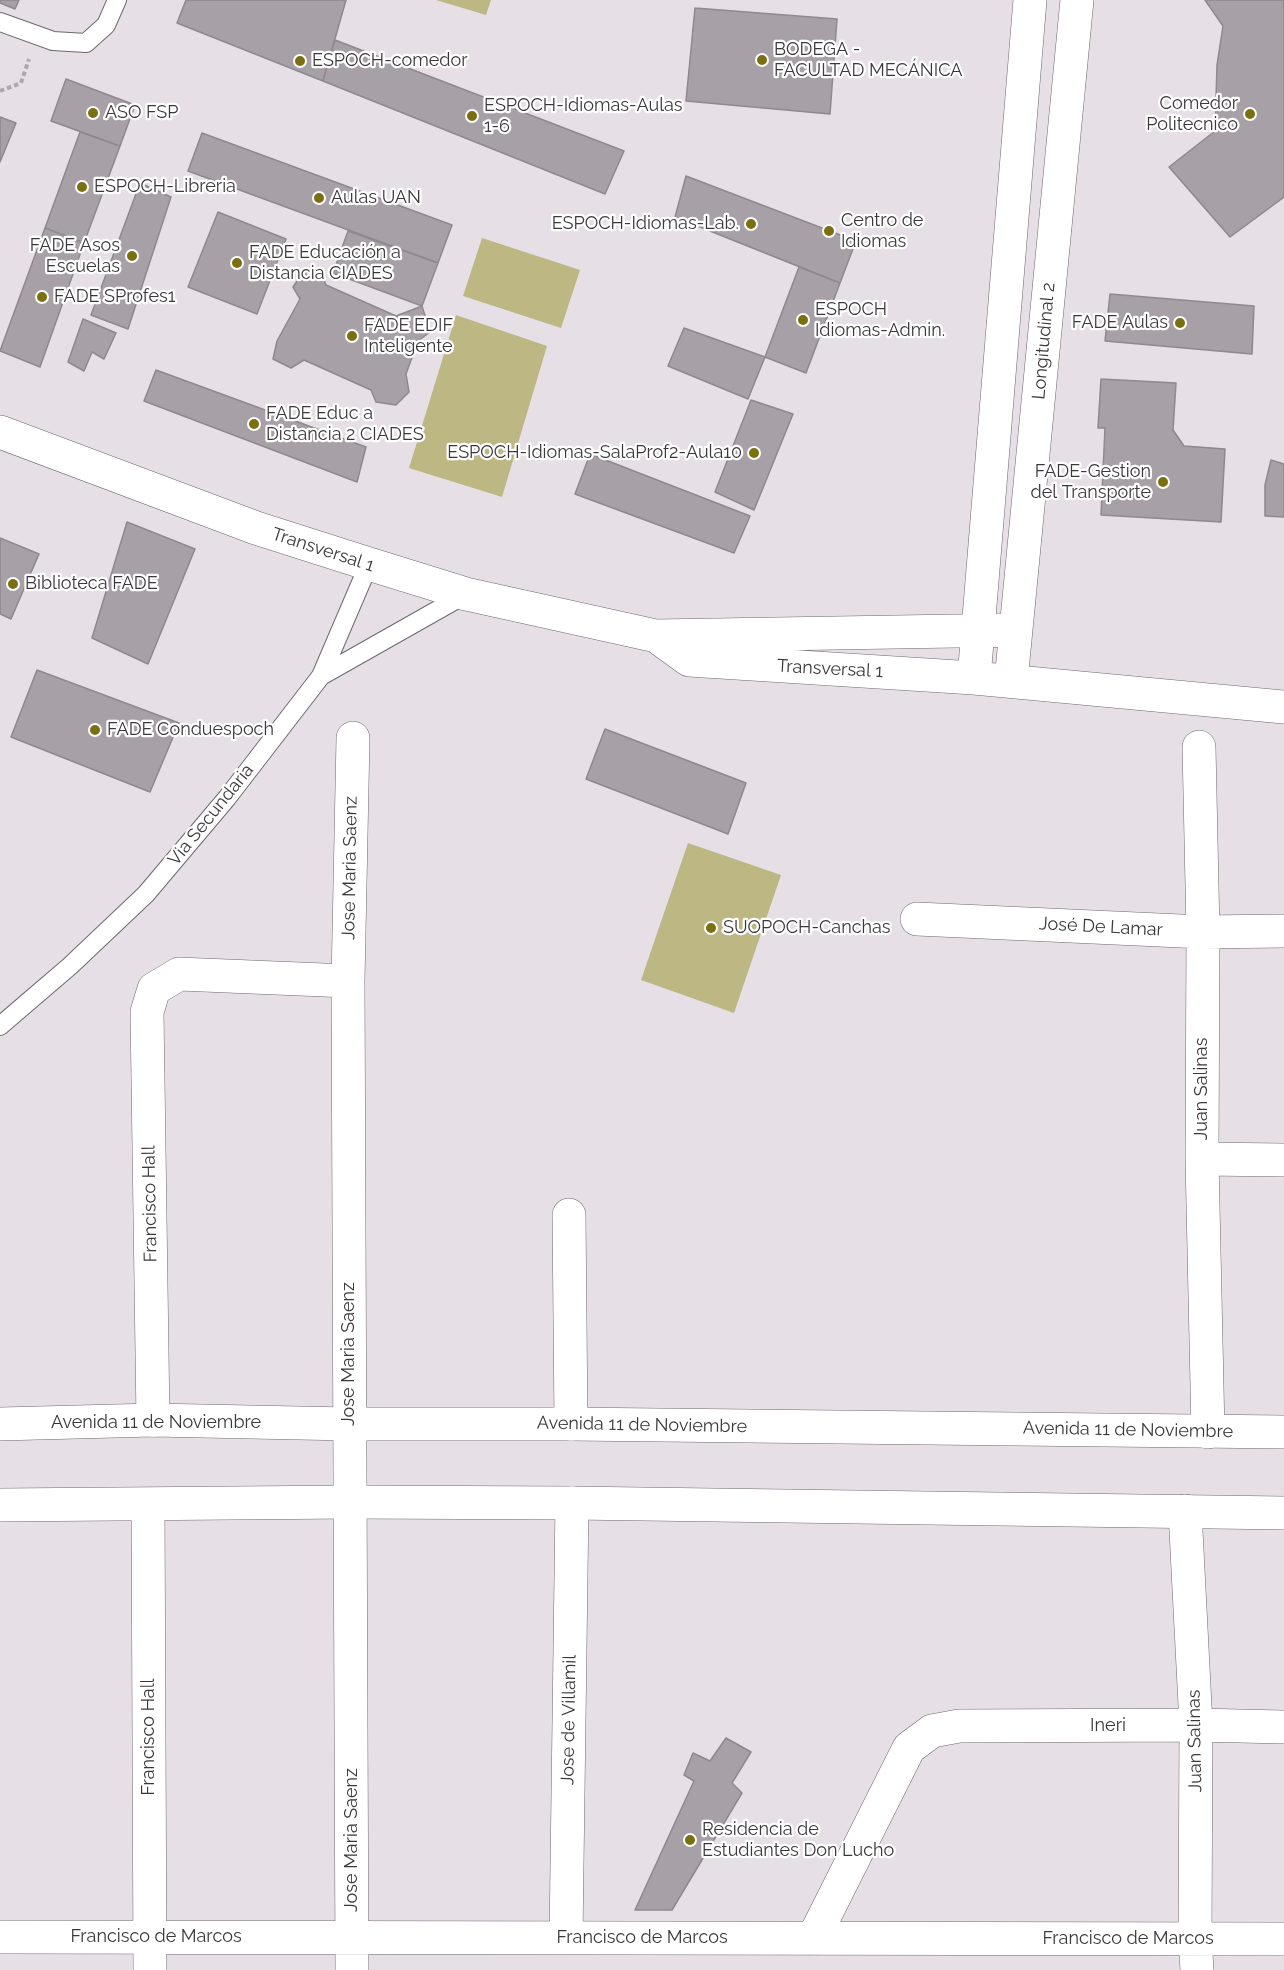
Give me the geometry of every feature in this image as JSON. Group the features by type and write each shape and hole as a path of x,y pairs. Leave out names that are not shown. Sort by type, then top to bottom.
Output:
{"street":[{"path":"974,678 1030,0"},
{"name":"Longitudinal 2","path":"1011,681 1077,0"},
{"name":"Transversal 1","path":"0,432 256,528 369,564 466,594 656,636 1016,630"},
{"name":"Transversal 1","path":"656,636 689,660 974,678 1284,707"},
{"name":"Jose Maria Saenz","path":"352,1970 348,981 353,738"},
{"name":"Juan Salinas","path":"1199,747 1203,932 1202,1159 1208,1432"},
{"name":"José De Lamar","path":"917,919 1203,932 1284,931"},
{"name":"Francisco Hall","path":"153,1420 147,1012 154,989 179,974 348,981"},
{"path":"1202,1159 1284,1160"},
{"path":"569,1215 571,1424"},
{"name":"Avenida 11 de Noviembre","path":"0,1424 153,1420 349,1424 571,1424 1284,1432"},
{"path":"0,1505 572,1503 1284,1513"},
{"name":"Jose de Villamil","path":"566,1938 572,1503"},
{"name":"Francisco Hall","path":"148,1505 150,1970"},
{"name":"Juan Salinas","path":"1185,1511 1197,1725 1196,1954"},
{"name":"Ineri","path":"813,1939 909,1748 932,1731 959,1726 1284,1727"},
{"name":"Francisco de Marcos","path":"0,1937 813,1939 1196,1954 1284,1939"}],"lane":[{"path":"0,22 53,41 86,43 106,25 117,0"},
{"name":"Via Secundaria","path":"0,1026 70,966 146,894 227,798 321,676 369,564"},
{"path":"321,676 466,594"}],"path":[{"path":"0,91 21,83 36,35"}],"shaded area":[{"path":"436,0 491,0 486,15"},
{"path":"482,238 580,270 561,328 463,296"},
{"path":"456,315 547,346 502,497 409,468"},
{"name":"SUOPOCH-Canchas","path":"688,843 781,875 734,1013 641,980"}],"building":[{"path":"0,0 19,0 15,9 0,3"},
{"name":"ESPOCH-comedor","path":"186,0 346,0 323,81 177,23"},
{"name":"Comedor Politecnico","path":"1205,0 1284,0 1284,197 1230,237 1169,167 1215,131 1217,65 1223,26"},
{"name":"BODEGA - FACULTAD MECÁNICA","path":"695,8 837,19 830,114 686,101"},
{"name":"ESPOCH-Idiomas-Aulas 1-6","path":"335,40 624,151 605,194 323,81"},
{"name":"ASO FSP","path":"66,79 135,105 120,146 51,121"},
{"path":"0,117 16,123 0,162"},
{"name":"ESPOCH-Libreria","path":"80,132 120,146 84,243 45,228"},
{"name":"Aulas UAN","path":"202,133 452,225 438,263 188,171"},
{"name":"ESPOCH-Idiomas-Lab.","path":"686,176 856,241 840,283 675,217"},
{"name":"FADE Asos Escuelas","path":"140,183 171,197 128,329 91,315"},
{"name":"FADE Educación a Distancia CIADES","path":"218,212 286,239 257,314 188,287"},
{"name":"FADE SProfes1","path":"45,228 84,243 40,367 0,351"},
{"path":"348,231 438,263 422,306 333,273"},
{"name":"ESPOCH Idiomas-Admin.","path":"799,267 840,283 806,373 765,357"},
{"name":"FADE EDIF Inteligente","path":"305,269 322,274 326,285 396,316 422,306 430,332 418,341 406,374 409,392 396,405 376,402 371,390 304,360 291,368 273,359 277,341 300,299 293,287"},
{"name":"FADE Aulas","path":"1110,294 1254,306 1252,354 1105,341"},
{"path":"83,319 116,333 104,359 92,352 84,371 68,362"},
{"path":"684,328 765,357 748,399 668,366"},
{"name":"FADE Educ a Distancia 2 CIADES","path":"156,370 366,447 357,482 144,401"},
{"name":"FADE-Gestion del Transporte","path":"1101,379 1176,383 1173,430 1184,446 1225,449 1221,522 1101,515 1105,428 1098,428"},
{"name":"ESPOCH-Idiomas-SalaProf2-Aula10","path":"751,400 793,414 754,510 715,492"},
{"path":"590,454 750,516 734,553 575,494"},
{"path":"1271,460 1284,464 1284,517 1265,516 1265,485"},
{"path":"127,522 195,549 148,664 92,638"},
{"name":"Biblioteca FADE","path":"0,538 39,554 11,619 0,614"},
{"name":"FADE Conduespoch","path":"37,670 179,723 150,792 11,737"},
{"path":"605,729 746,783 728,834 586,779"},
{"name":"Residencia de Estudiantes Don Lucho","path":"726,1738 751,1752 732,1783 742,1793 672,1910 635,1910 694,1781 684,1775 693,1753 710,1761"}],"place":[{"name":"BODEGA - FACULTAD MECÁNICA","path":"762,60"},
{"name":"ESPOCH-comedor","path":"300,61"},
{"name":"ASO FSP","path":"93,113"},
{"name":"Comedor Politecnico","path":"1250,114"},
{"name":"ESPOCH-Idiomas-Aulas 1-6","path":"472,116"},
{"name":"ESPOCH-Libreria","path":"82,187"},
{"name":"Aulas UAN","path":"319,198"},
{"name":"ESPOCH-Idiomas-Lab.","path":"751,224"},
{"name":"Centro de Idiomas","path":"829,231"},
{"name":"FADE Asos Escuelas","path":"132,256"},
{"name":"FADE Educación a Distancia CIADES","path":"237,263"},
{"name":"FADE SProfes1","path":"42,297"},
{"name":"ESPOCH Idiomas-Admin.","path":"803,320"},
{"name":"FADE Aulas","path":"1180,323"},
{"name":"FADE EDIF Inteligente","path":"352,336"},
{"name":"FADE Educ a Distancia 2 CIADES","path":"254,424"},
{"name":"ESPOCH-Idiomas-SalaProf2-Aula10","path":"754,453"},
{"name":"FADE-Gestion del Transporte","path":"1163,482"},
{"name":"Biblioteca FADE","path":"13,584"},
{"name":"FADE Conduespoch","path":"95,730"},
{"name":"SUOPOCH-Canchas","path":"711,928"},
{"name":"Residencia de Estudiantes Don Lucho","path":"690,1840"}]}
